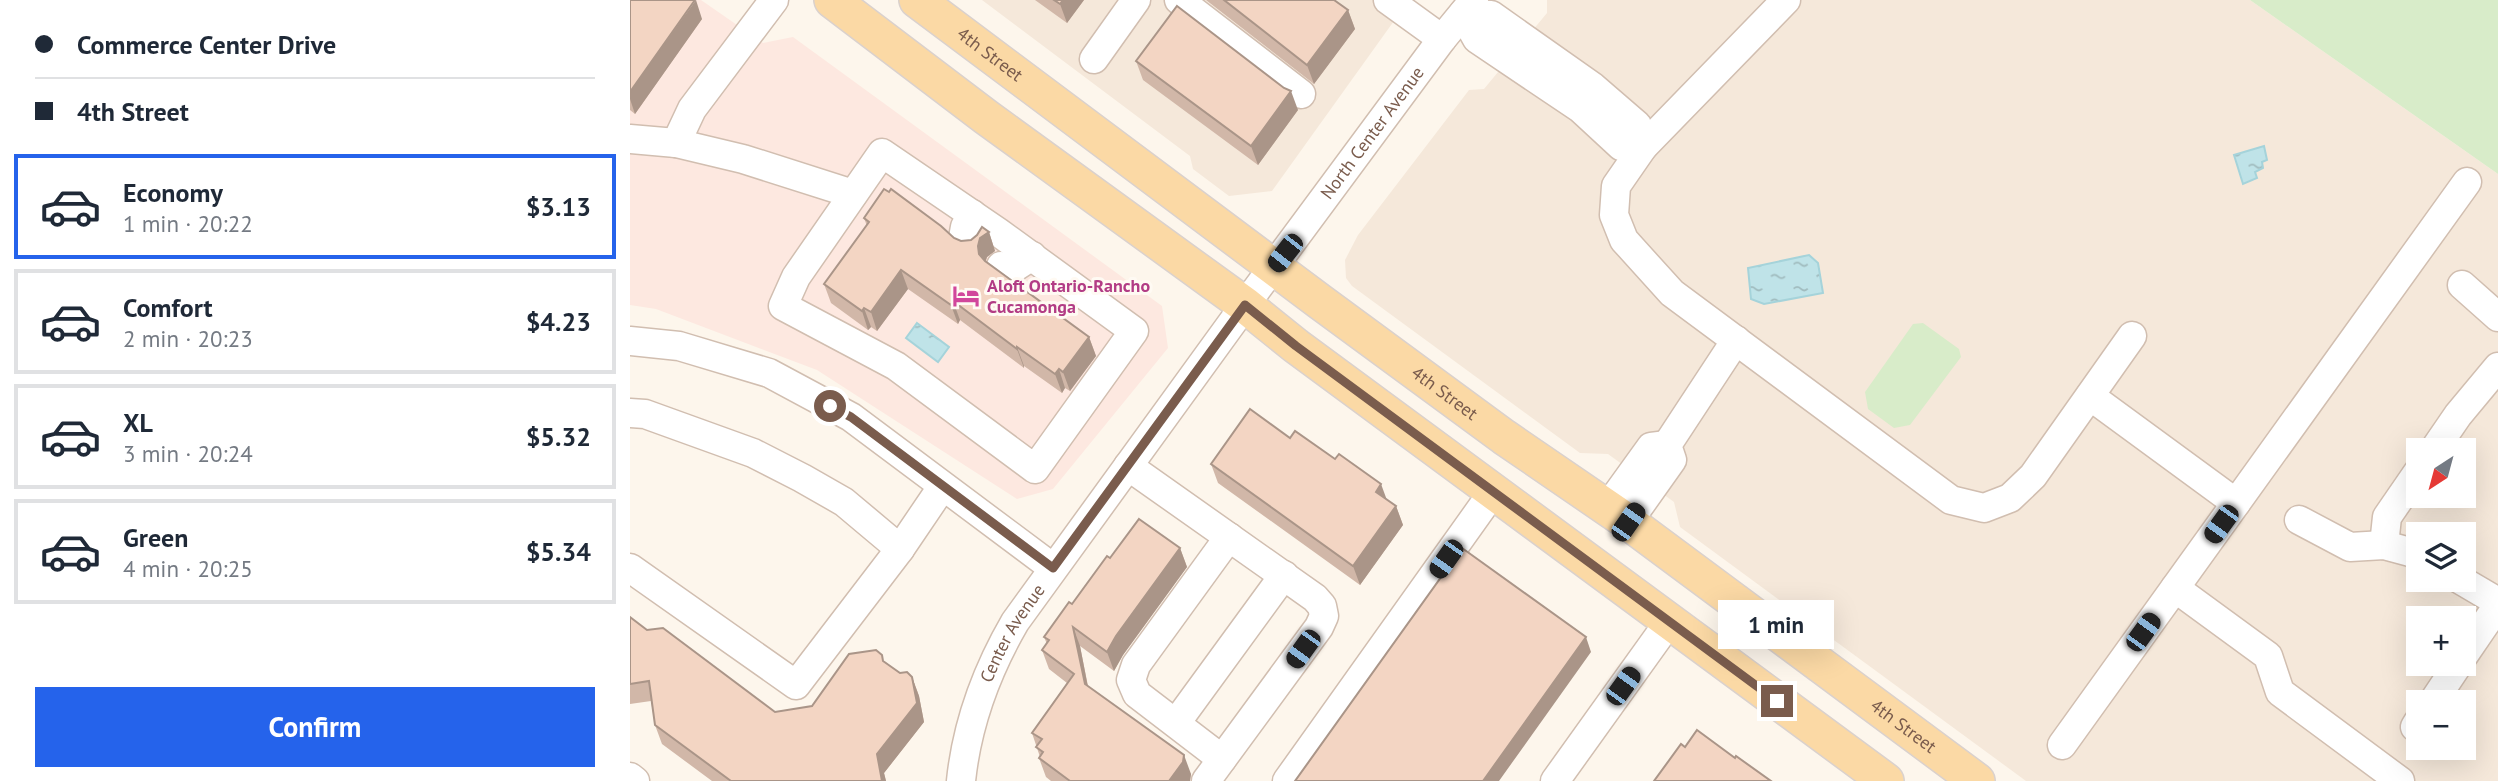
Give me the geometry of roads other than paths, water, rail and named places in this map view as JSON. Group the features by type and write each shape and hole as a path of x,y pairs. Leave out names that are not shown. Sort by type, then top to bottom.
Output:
{"main road":[{"path":"832,0 986,117 1245,305 1296,346 1886,781"},
{"name":"4th Street","path":"917,0 1493,429 1617,515 1977,781"}],"street":[{"path":"676,144 692,109 774,0"},
{"path":"1094,60 1136,0"},
{"path":"1179,0 1301,94"},
{"path":"1388,0 1442,39"},
{"path":"1786,0 1643,147 1616,186 1614,215 1624,240 1672,293 1951,500 1983,508 2010,499 2033,476 2132,336"},
{"path":"1469,7 1491,16 1575,90 1637,125 1643,147"},
{"name":"North Center Avenue","path":"1274,267 1442,39 1469,7"},
{"path":"630,139 676,144 743,159 853,194"},
{"path":"883,153 972,214 1135,331 1035,469 897,366 783,306 796,277 883,153"},
{"path":"2062,746 2467,182"},
{"path":"971,244 963,238 972,214"},
{"path":"1001,266 1009,271 1032,256"},
{"name":"Center Avenue","path":"961,781 964,754 981,687 1015,622 1274,267"},
{"path":"2462,285 2498,317"},
{"path":"1617,515 1672,460 1667,445 1735,340"},
{"path":"630,341 679,346 769,373 851,417 1053,568"},
{"path":"2442,438 2498,367"},
{"path":"2090,396 2236,503"},
{"path":"630,413 645,414 753,453 844,502 900,548"},
{"path":"1128,466 1284,575 1322,606 1324,616 1319,627 1214,770 1176,723 1137,694 1131,680 1136,665 1229,537"},
{"path":"630,568 796,685 900,548 942,486"},
{"path":"2384,545 2387,517 2406,489"},
{"path":"1287,781 1493,492"},
{"path":"2299,520 2350,547 2384,545 2406,551"},
{"path":"1176,723 1284,575"},
{"path":"2175,588 2268,656 2280,692 2400,781"},
{"path":"2476,590 2498,604 2476,637"},
{"path":"1555,781 1669,622"},
{"path":"630,777 635,781"}],"water":[{"path":"2264,146 2267,160 2262,162 2263,168 2255,172 2257,178 2243,184 2234,155"},
{"path":"1809,255 1818,263 1823,293 1764,304 1751,299 1748,268"},
{"path":"917,323 949,347 938,362 906,338"}],"place":[{"name":"Aloft Ontario-Rancho Cucamonga","path":"966,296"}]}
